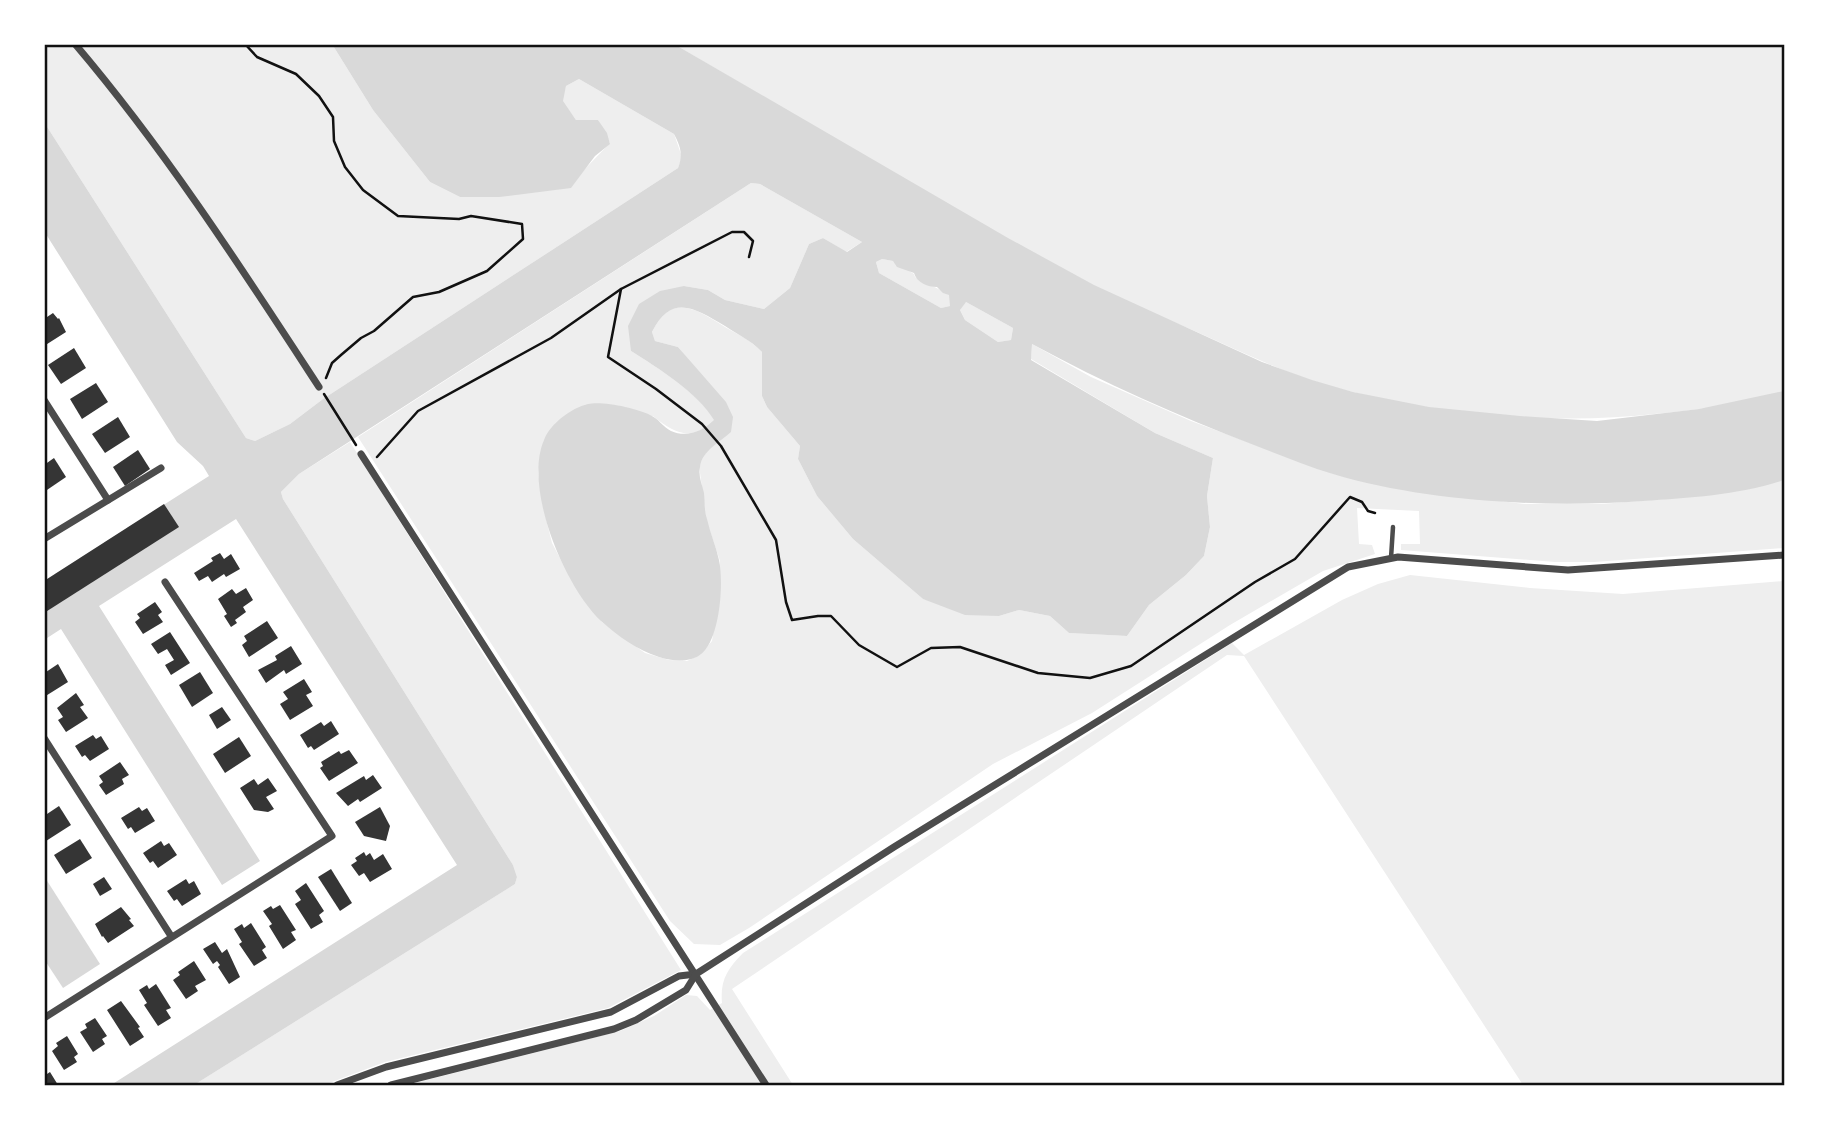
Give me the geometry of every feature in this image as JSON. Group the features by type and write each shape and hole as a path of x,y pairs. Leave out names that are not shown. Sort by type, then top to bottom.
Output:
{"street":[{"path":"75,44 171,165 319,387"},
{"path":"44,400 108,500"},
{"path":"361,454 766,1085"},
{"path":"44,539 161,468"},
{"path":"391,1085 614,1029 636,1020 686,990 696,974 894,847 1348,567 1398,557 1568,570 1784,555"},
{"path":"44,1018 332,836 165,582"},
{"path":"44,738 170,936"},
{"path":"337,1085 387,1067 611,1012 679,976 696,974"}],"lane":[{"path":"1391,559 1393,527"}],"path":[{"path":"245,44 257,57 296,74 319,96 333,117 334,141 345,167 363,190 398,216 458,219 471,216 523,224 523,239 486,271 439,292 413,297 332,363 325,383 319,387 361,454"},
{"path":"368,467 418,411 551,338 621,289 732,232 744,232 753,241 748,257"},
{"path":"621,289 608,357 702,424 721,446 776,540 786,602 793,620 831,617 859,645 897,667 931,648 960,647 1038,673 1090,678 1131,666 1255,582 1295,559 1350,497 1362,502 1368,511 1375,513"}],"shaded area":[{"path":"44,44 332,44 373,110 430,182 460,197 583,171 610,143 598,120 576,120 562,101 566,86 579,79 674,134 682,157 678,168 323,399 290,424 255,441 246,438 44,122"},
{"path":"332,44 674,44 1094,285 1262,362 1312,380 1353,392 1429,407 1597,421 1699,409 1784,391 1784,480 1715,495 1606,503 1487,501 1407,491 1323,471 1226,434 1169,411 1032,344 1031,360 1155,433 1213,458 1207,496 1210,527 1204,556 1186,575 1149,605 1127,636 1069,633 1050,616 1019,610 999,616 965,615 923,599 853,539 817,496 798,459 800,446 767,407 762,396 762,352 704,314 676,308 660,320 652,332 655,341 678,347 726,402 733,417 731,432 704,456 700,470 706,516 720,570 716,625 707,648 700,655 690,659 669,660 635,646 607,627 587,605 574,585 551,536 543,510 539,460 544,440 551,428 568,413 588,404 611,404 637,410 653,416 671,431 683,434 700,430 714,420 688,391 631,351 628,326 639,304 660,291 684,286 708,290 725,300 764,309 790,288 809,244 823,238 847,252 862,242 760,184 751,183 299,474 281,492 513,865 517,877 515,884 194,1085 111,1085 457,865 236,519 99,606 260,861 222,885 61,629 44,640 44,581 209,476 203,466 177,442 44,231 44,122 246,438 255,441 290,424 323,399 678,168 681,155 674,134 579,79 566,86 563,101 576,120 598,120 607,133 610,144 595,156 571,188 499,197 460,197 430,182 373,110","holes":["882,259 893,261 897,267 914,273 923,284 937,287 949,295 950,306 941,308 879,273 876,262","966,302 1013,328 1011,340 998,342 965,320 960,310"]},
{"path":"674,44 1784,44 1784,391 1703,409 1570,418 1438,409 1353,392 1314,381 1255,358 1093,285 934,197"},
{"path":"751,183 760,184 862,242 846,252 823,238 809,244 790,288 764,309 725,300 708,290 684,286 631,351 677,382 708,410 715,420 707,427 684,433 653,416 544,440 538,472 552,543 571,579 602,622 645,653 669,660 687,661 700,655 712,641 719,597 720,561 706,519 699,465 707,451 730,432 705,380 678,347 655,341 652,332 668,312 676,308 694,310 704,315 745,338 762,352 762,396 767,407 800,446 798,459 817,496 853,539 923,599 999,616 1019,610 1050,616 1069,633 1127,636 1149,605 1186,575 1204,556 1210,527 1207,496 1213,458 1155,433 1031,359 1032,344 1091,377 1191,421 1334,474 1398,488 1524,504 1601,504 1665,499 1784,480 1784,548 1594,562 1555,562 1401,550 1401,544 1420,544 1419,511 1357,508 1359,544 1372,545 1375,554 1323,571 1230,625 1092,713 993,764 720,945 694,944 670,921 358,437"},
{"path":"882,259 893,261 915,277 950,295 950,306 941,308 879,273 876,262"},
{"path":"966,302 1013,328 1011,340 998,342 965,320 960,310"},
{"path":"350,442 681,970 608,1008 385,1062 324,1085 194,1085 515,884 517,877 513,865 283,499 281,492 299,474"},
{"path":"1410,575 1530,588 1623,594 1784,581 1784,1085 1523,1085 1244,656 1227,655 732,989 793,1085 407,1085 620,1031 654,1016 686,995 697,996 710,1010 722,1003 722,988 726,976 743,953 1232,643 1244,655 1342,600 1378,584"},
{"path":"44,876 100,964 63,988 44,959"}],"building":[{"path":"53,313 59,318 66,332 44,346 44,319"},
{"path":"74,348 86,368 61,384 48,365"},
{"path":"96,383 108,402 82,419 70,399"},
{"path":"118,417 130,437 105,453 92,434"},
{"path":"138,450 150,469 125,486 113,467"},
{"path":"54,458 66,477 44,492 44,465"},
{"path":"164,504 179,527 44,613 44,581"},
{"path":"220,553 224,559 231,554 240,569 226,577 224,574 212,582 208,576 199,581 194,573"},
{"path":"246,588 253,600 243,607 246,612 235,620 237,623 231,627 218,599 232,589 236,594"},
{"path":"155,602 162,612 158,615 163,622 143,634 135,622 140,618 137,614"},
{"path":"267,621 278,638 249,657 242,645 247,641 244,636"},
{"path":"170,632 190,663 171,675 165,665 174,660 167,649 158,654 151,644"},
{"path":"291,646 302,664 286,674 284,670 266,683 258,670 277,660 275,656"},
{"path":"58,664 68,682 44,697 44,669 46,672"},
{"path":"200,672 213,693 192,707 179,685"},
{"path":"304,679 312,692 306,695 313,706 290,720 280,704 288,699 283,692"},
{"path":"76,693 84,705 80,707 88,718 66,732 58,720 63,717 57,708"},
{"path":"222,707 231,720 217,729 209,715"},
{"path":"331,721 339,734 314,750 311,746 308,748 300,735 321,722 324,726"},
{"path":"93,735 96,739 101,736 109,749 90,761 85,755 82,757 75,746"},
{"path":"239,737 251,756 225,773 213,754"},
{"path":"349,750 358,763 329,781 320,768 323,766 321,762 339,751 341,754"},
{"path":"120,762 129,775 122,779 124,784 106,795 99,785 103,782 99,776"},
{"path":"373,775 382,788 360,802 358,799 348,806 336,793 364,776 366,780"},
{"path":"268,778 277,791 266,797 274,809 268,812 254,810 240,788 254,779 258,785"},
{"path":"59,806 71,825 46,841 44,816"},
{"path":"139,807 142,811 147,808 155,821 135,833 131,827 128,829 121,818"},
{"path":"380,807 390,826 386,841 364,836 355,822"},
{"path":"80,839 92,858 66,874 54,855"},
{"path":"161,841 164,846 169,843 177,855 158,868 153,861 150,863 143,853"},
{"path":"364,852 366,856 370,853 374,860 383,854 392,869 370,882 364,873 359,876 351,865 357,861 355,858"},
{"path":"331,869 352,903 340,911 318,877"},
{"path":"104,877 112,889 100,896 93,884"},
{"path":"186,879 189,884 194,881 201,894 182,906 177,899 174,901 167,891"},
{"path":"306,883 324,911 319,915 323,922 311,929 295,904 301,900 295,891"},
{"path":"280,905 296,930 291,932 296,940 283,949 263,911"},
{"path":"121,907 134,926 108,943 95,924"},
{"path":"251,923 266,947 262,950 267,958 254,966 239,944 242,942 234,929 242,924 244,928"},
{"path":"215,942 222,953 227,949 240,977 229,984 218,967 220,965 217,961 213,964 203,949"},
{"path":"194,961 206,980 195,986 198,991 186,999 173,980 180,975 178,972"},
{"path":"156,984 171,1008 166,1010 171,1018 158,1026 144,1005 147,1003 139,990 147,985 149,989"},
{"path":"121,1001 144,1037 130,1046 107,1010"},
{"path":"95,1018 107,1036 102,1039 105,1044 93,1052 80,1032 87,1028 85,1024"},
{"path":"67,1036 78,1054 74,1057 77,1062 64,1070 52,1051 58,1046 56,1043"},
{"path":"44,1070 47,1074 50,1072 58,1085 44,1085"}]}
